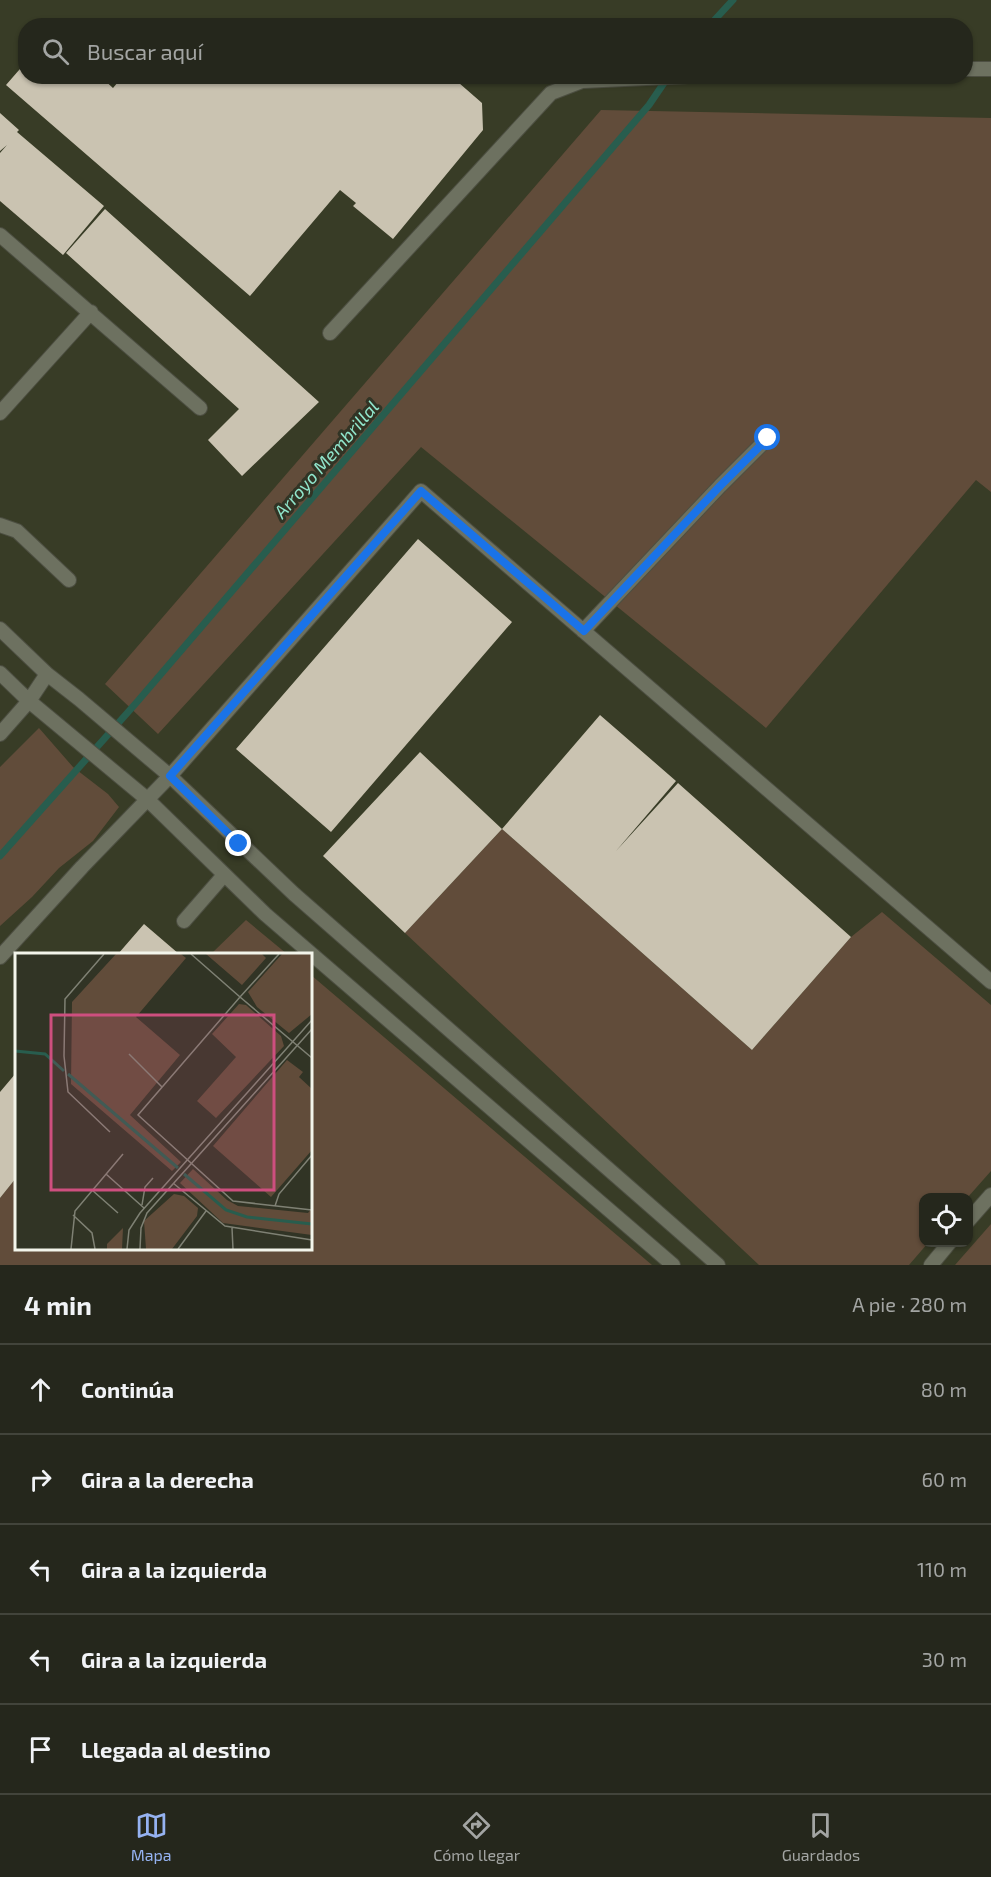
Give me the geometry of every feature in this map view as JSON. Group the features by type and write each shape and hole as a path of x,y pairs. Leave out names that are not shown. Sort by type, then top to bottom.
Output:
{"lane":[{"path":"973,69 991,69"},
{"path":"330,333 551,93 574,84"},
{"path":"0,235 200,408"},
{"path":"0,413 91,312"},
{"path":"584,631 768,438"},
{"path":"0,957 170,776 421,491 991,982"},
{"path":"0,525 17,531 69,580"},
{"path":"0,629 47,674 170,776 294,894 718,1265"},
{"path":"0,673 29,701 147,799 265,914 310,953"},
{"path":"0,734 29,701 47,674"},
{"path":"184,921 224,875"},
{"path":"312,954 673,1265"},
{"path":"973,1216 991,1195"},
{"path":"931,1265 946,1247"}],"shaded area":[{"path":"0,0 991,0 991,1265 0,1265"},
{"path":"601,110 991,118 991,492 976,480 766,728 421,447 158,734 105,684"},
{"path":"39,728 73,767 108,794 119,807 93,841 59,868 0,926 0,767"},
{"path":"502,829 752,1050 851,937 882,912 991,1005 991,1171 972,1193 919,1193 919,1247 925,1247 909,1265 759,1265 405,933"},
{"path":"246,920 286,953 212,953"},
{"path":"312,976 652,1265 0,1265 0,1198 15,1179 15,1250 312,1250"},
{"path":"991,1224 991,1265 955,1265 973,1247"}],"building":[{"path":"18,71 18,84 109,84 113,88 116,84 460,84 482,103 483,130 393,239 353,206 356,203 340,190 250,296 6,85"},
{"path":"0,113 19,130 17,132 104,206 63,255 0,201 0,153 7,145 0,151"},
{"path":"105,209 319,402 242,476 208,440 239,409 66,253"},
{"path":"418,539 512,622 331,832 236,749"},
{"path":"600,715 676,781 616,851 678,783 851,937 752,1050 502,829"},
{"path":"420,752 502,829 405,933 323,856"},
{"path":"144,924 178,953 119,953"},
{"path":"15,1074 15,1179 0,1198 0,1092"}],"waterway":[{"name":"Arroyo Membrillal","path":"716,18 733,0"},
{"name":"Arroyo Membrillal","path":"0,856 137,702 649,105 663,84"}],"route":[{"path":"239,844 170,776 421,491 584,631 768,438"}]}
